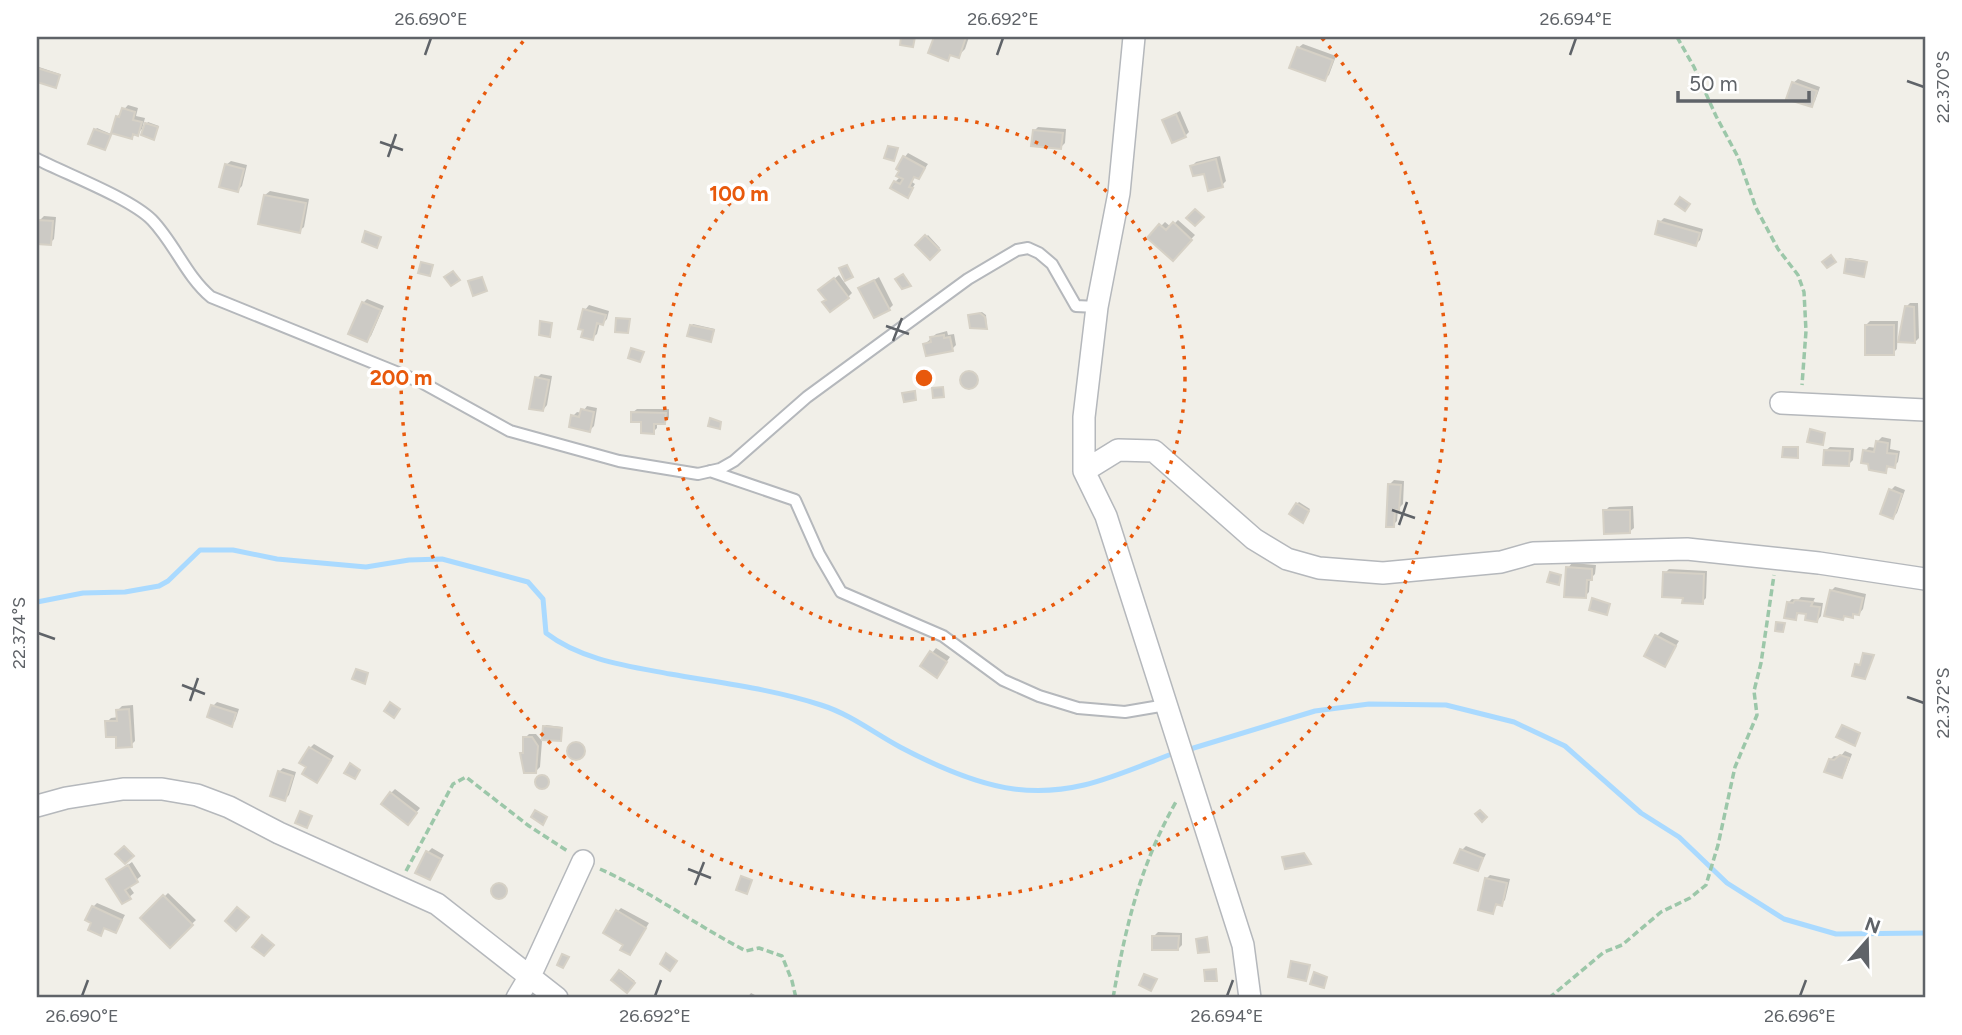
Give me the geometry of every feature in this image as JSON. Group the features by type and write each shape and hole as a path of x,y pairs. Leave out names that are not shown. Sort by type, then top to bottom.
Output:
{"street":[{"path":"1134,37 1118,193 1097,307 1084,417 1084,471 1105,516 1243,945 1250,998"},
{"path":"1791,404 1925,410"},
{"path":"1084,471 1118,450 1154,451 1254,539 1287,559 1319,568 1383,573 1501,562 1533,553 1674,550 1776,559 1925,579"},
{"path":"37,806 66,798 123,789 162,789 197,794 437,904 557,998"},
{"path":"517,998 530,976 583,861"}],"lane":[{"path":"37,159 132,206 149,218 164,234 197,286 211,297 423,383 510,431 620,461 698,474 720,469 734,461 807,397 968,279 1017,250 1028,248 1052,264 1076,306 1097,307"},
{"path":"710,471 795,500 819,554 841,592 943,636 1003,680 1039,696 1078,708 1168,712"}],"path":[{"path":"1677,37 1738,157 1756,208 1778,249 1798,275 1804,292 1807,331 1791,404"},
{"path":"1549,998 1604,952 1622,945 1661,912 1690,898 1706,885 1713,869 1735,767 1757,715 1754,691 1761,663 1776,559"},
{"path":"397,886 453,785 466,777 528,826 583,861 634,884 710,932 746,951 759,948 782,956 796,998"},
{"path":"1112,998 1132,905 1157,835 1190,782"}],"building":[{"path":"901,37 915,37 913,47 900,45"},
{"path":"934,37 966,37 959,58 950,55 948,61 928,53"},
{"path":"1297,47 1333,60 1325,81 1289,68"},
{"path":"37,68 60,75 56,88 37,82"},
{"path":"1792,82 1817,91 1812,107 1786,99"},
{"path":"122,108 135,112 133,120 142,122 138,136 133,134 132,139 111,133 116,116 119,117"},
{"path":"1176,114 1186,137 1172,143 1162,120"},
{"path":"145,123 158,127 154,140 141,135"},
{"path":"94,129 111,135 105,150 88,144"},
{"path":"1033,130 1063,133 1061,149 1031,146"},
{"path":"888,146 898,148 894,161 884,158"},
{"path":"903,156 925,168 919,179 914,177 908,198 890,188 894,181 900,184 903,179 896,176 899,171 896,169"},
{"path":"1216,159 1223,187 1208,191 1204,174 1193,176 1190,166"},
{"path":"225,164 244,169 238,192 219,187"},
{"path":"264,195 306,203 300,233 258,224"},
{"path":"1680,197 1690,204 1685,211 1675,204"},
{"path":"1195,209 1204,217 1195,226 1186,218"},
{"path":"38,220 53,221 51,245 37,244"},
{"path":"1658,221 1700,233 1696,246 1655,234"},
{"path":"1173,222 1192,240 1173,261 1147,238 1159,224 1166,230"},
{"path":"365,231 381,237 377,248 362,242"},
{"path":"925,235 940,250 930,260 915,245"},
{"path":"1831,255 1836,262 1827,268 1822,262"},
{"path":"1846,259 1867,262 1864,277 1844,273"},
{"path":"421,262 433,265 430,276 418,273"},
{"path":"847,265 853,277 845,281 839,268"},
{"path":"453,271 460,280 451,286 444,277"},
{"path":"903,274 911,286 902,289 895,279"},
{"path":"482,277 487,291 473,296 468,281"},
{"path":"834,278 849,298 830,312 822,302 826,300 818,290"},
{"path":"874,280 890,310 874,318 858,288"},
{"path":"362,302 381,310 367,342 348,334"},
{"path":"1905,306 1914,307 1915,343 1898,342"},
{"path":"583,309 606,315 603,325 597,323 593,340 581,337 583,330 578,329"},
{"path":"980,313 985,317 987,329 970,328 968,315"},
{"path":"616,318 630,319 628,333 615,332"},
{"path":"540,321 552,323 550,337 539,335"},
{"path":"690,325 714,330 711,342 687,336"},
{"path":"1865,325 1894,325 1894,355 1865,355"},
{"path":"944,335 944,338 950,337 953,351 926,356 923,344 931,342 930,337"},
{"path":"631,348 644,352 640,362 628,358"},
{"path":"965,371 973,371 978,380 976,387 965,389 960,384 960,376"},
{"path":"535,377 549,380 543,411 529,409"},
{"path":"943,387 944,397 933,398 932,388"},
{"path":"915,391 916,400 904,402 902,393"},
{"path":"581,409 594,412 590,432 569,427 571,415 579,417"},
{"path":"631,412 666,413 665,424 654,424 654,434 641,433 641,422 631,422"},
{"path":"710,418 721,422 720,429 708,426"},
{"path":"1810,429 1825,433 1823,445 1807,442"},
{"path":"1876,441 1888,443 1887,453 1897,454 1895,468 1887,466 1886,473 1869,470 1868,464 1861,463 1863,450 1874,452"},
{"path":"1783,447 1798,447 1798,458 1782,457"},
{"path":"1824,450 1850,451 1849,466 1823,465"},
{"path":"1388,484 1401,485 1399,510 1395,510 1394,527 1386,527"},
{"path":"1889,489 1902,494 1893,519 1880,514"},
{"path":"1296,503 1309,511 1303,523 1289,514"},
{"path":"1603,510 1630,510 1630,533 1604,534"},
{"path":"1566,567 1592,569 1592,580 1587,580 1586,598 1564,597"},
{"path":"1550,572 1561,575 1559,585 1547,582"},
{"path":"1663,572 1704,574 1703,604 1682,603 1683,598 1662,597"},
{"path":"1830,590 1863,598 1859,615 1853,614 1853,618 1844,616 1843,620 1824,616"},
{"path":"1592,598 1610,604 1607,615 1589,610"},
{"path":"1795,600 1813,602 1811,606 1820,607 1817,622 1805,620 1806,614 1797,613 1796,620 1784,618 1787,602 1793,603"},
{"path":"1776,622 1785,623 1783,632 1775,631"},
{"path":"1655,635 1676,646 1665,667 1644,656"},
{"path":"930,651 947,662 937,678 920,666"},
{"path":"1863,653 1874,655 1865,679 1852,676 1855,664 1860,665"},
{"path":"356,669 368,673 365,684 352,679"},
{"path":"390,702 400,709 394,718 384,711"},
{"path":"211,705 236,713 232,727 207,717"},
{"path":"129,709 132,747 116,748 116,737 106,737 105,721 117,721 116,710"},
{"path":"1842,725 1860,733 1855,746 1836,737"},
{"path":"543,726 562,728 561,741 542,740"},
{"path":"523,737 532,737 538,746 536,773 524,773 520,753 523,753"},
{"path":"576,742 582,745 585,751 582,757 576,760 570,757 567,751 570,745"},
{"path":"309,747 331,760 317,783 302,774 306,767 299,763"},
{"path":"1840,755 1849,758 1842,778 1824,772 1829,759 1834,760"},
{"path":"350,763 360,770 355,779 344,773"},
{"path":"278,771 293,776 285,801 270,796"},
{"path":"542,775 547,777 547,787 542,789 537,787 535,782 537,777"},
{"path":"390,792 417,813 408,825 381,804"},
{"path":"535,810 547,817 543,825 531,817"},
{"path":"1480,810 1487,817 1482,822 1475,814"},
{"path":"300,811 312,816 307,828 295,823"},
{"path":"124,846 134,856 125,864 115,854"},
{"path":"1460,849 1483,858 1478,871 1454,863"},
{"path":"426,851 441,859 430,880 415,873"},
{"path":"1304,853 1311,864 1285,869 1282,857"},
{"path":"128,865 138,882 125,890 131,899 122,904 106,879"},
{"path":"741,876 752,880 747,894 736,890"},
{"path":"1485,878 1507,883 1502,906 1496,904 1493,914 1478,910"},
{"path":"499,883 507,891 499,899 491,891"},
{"path":"163,895 193,925 170,948 140,918"},
{"path":"92,906 122,920 116,933 104,928 101,936 88,930 91,923 85,920"},
{"path":"237,907 249,917 236,931 225,921"},
{"path":"616,910 646,928 630,955 620,950 623,945 603,933"},
{"path":"262,935 274,945 264,956 252,947"},
{"path":"1152,936 1179,936 1178,950 1152,950"},
{"path":"1207,937 1209,952 1198,953 1196,939"},
{"path":"666,953 677,961 670,971 660,964"},
{"path":"562,954 569,957 563,968 557,965"},
{"path":"1291,961 1310,965 1306,981 1288,977"},
{"path":"1216,969 1217,981 1205,981 1204,970"},
{"path":"619,970 635,983 627,993 611,980"},
{"path":"1314,972 1327,977 1324,988 1310,984"},
{"path":"1144,974 1157,979 1151,991 1139,985"}],"waterway":[{"path":"37,602 83,593 125,592 159,586 168,581 200,550 233,550 277,559 366,567 409,560 442,559 528,582 543,599 546,633 574,650 622,665 803,699 832,709 900,747 955,773 985,783 1014,789 1058,790 1117,775 1177,752"},
{"path":"1187,750 1315,711 1369,704 1446,705 1514,722 1565,746 1641,813 1679,837 1727,883 1784,919 1836,934 1925,933"}]}
